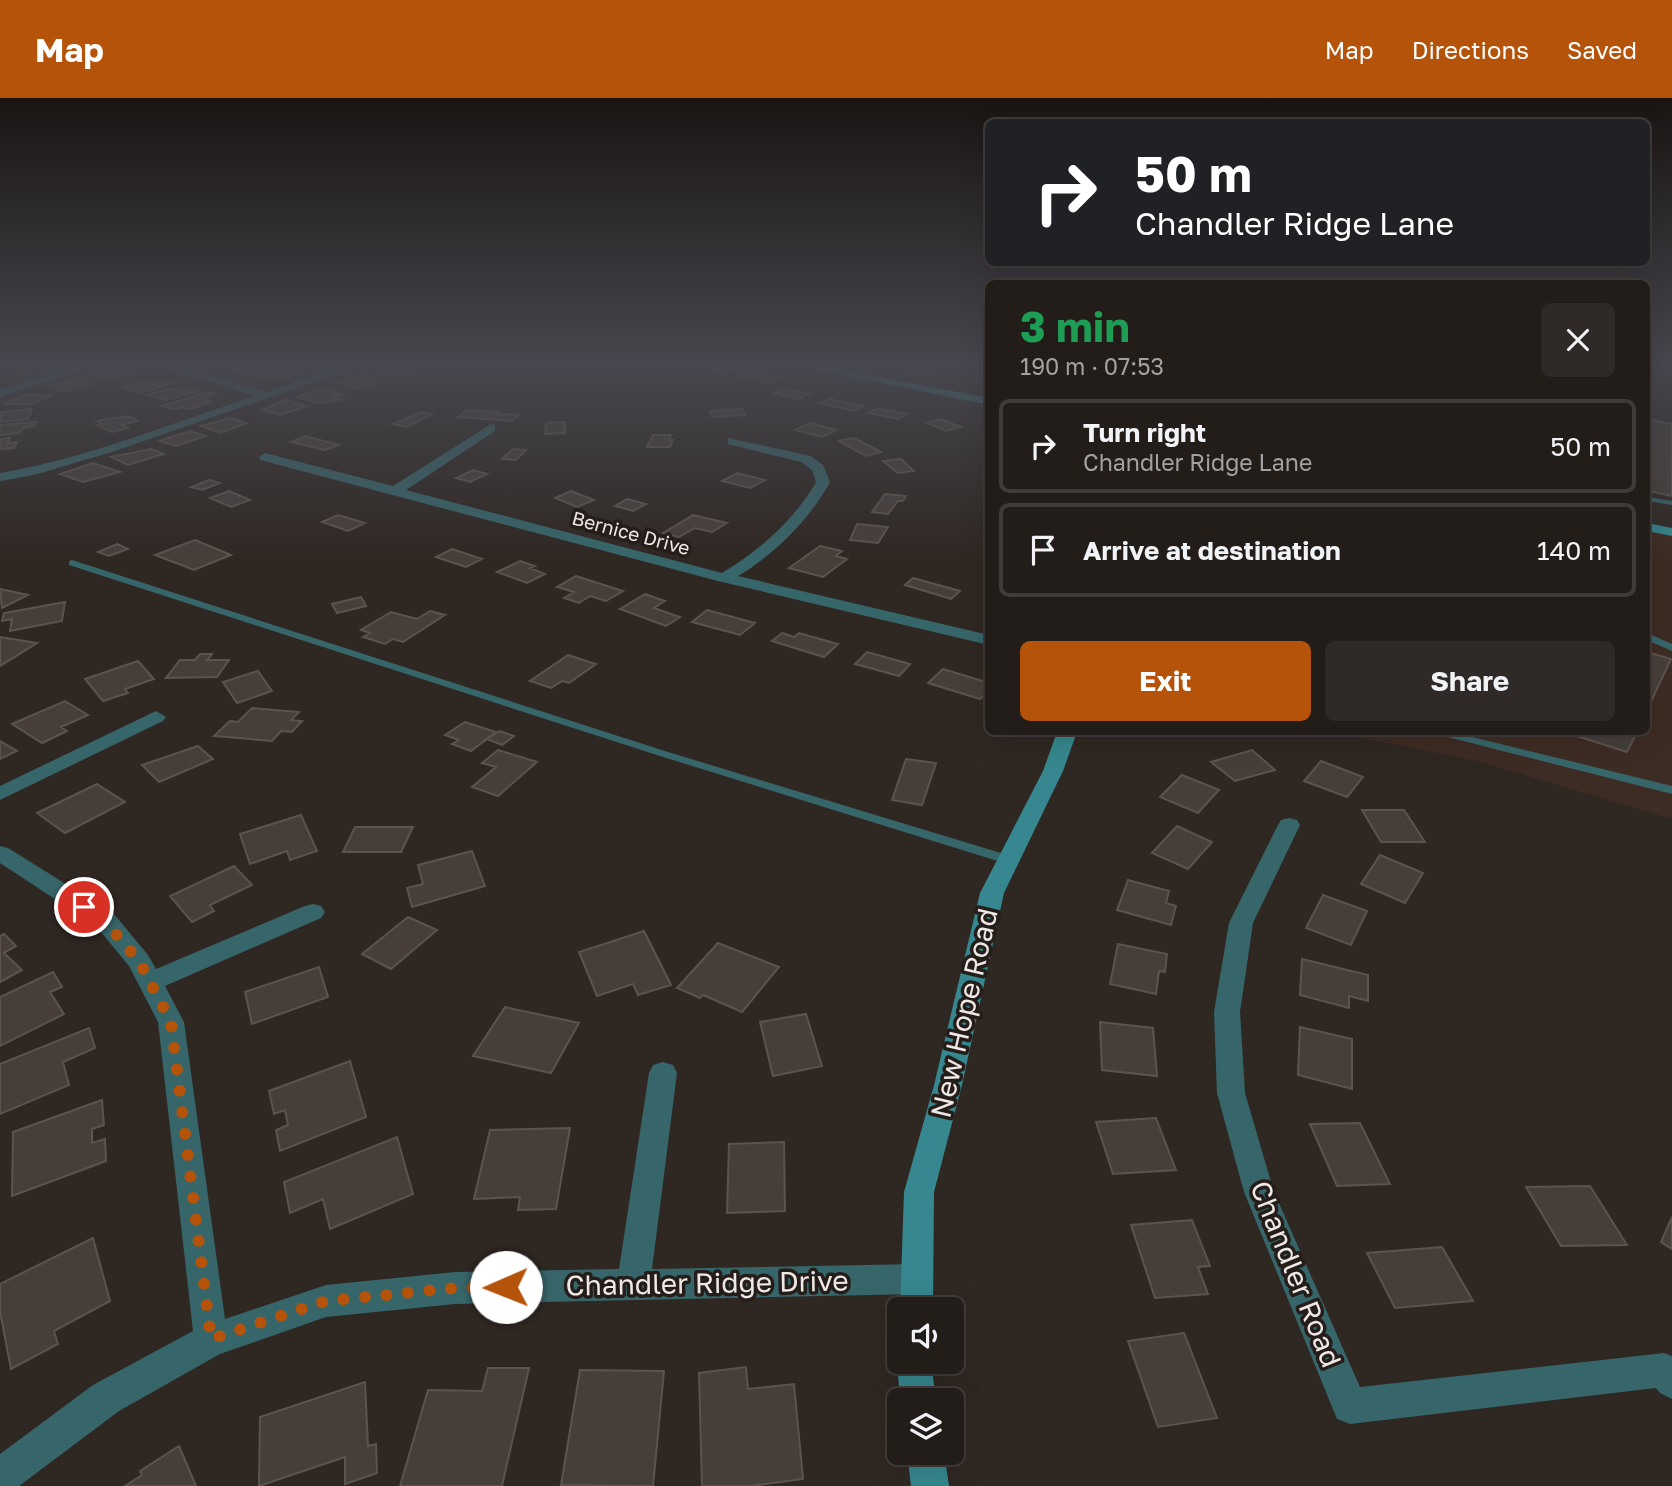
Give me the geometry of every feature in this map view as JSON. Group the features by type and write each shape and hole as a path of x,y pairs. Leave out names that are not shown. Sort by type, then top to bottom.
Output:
{"street":[{"path":"0,477 29,472 167,429"},
{"path":"395,491 490,429"},
{"path":"724,578 738,570 807,509 823,482 818,468 806,459 732,440"},
{"name":"Bernice Drive","path":"265,457 724,578 985,639"},
{"path":"1650,528 1672,532"},
{"path":"0,794 156,717"},
{"name":"New Hope Road","path":"916,1294 919,1192 948,1085 992,893 1054,771 1066,735"},
{"name":"Chandler Road","path":"1289,825 1241,923 1227,1012 1231,1093 1259,1192 1350,1406 1664,1370 1672,1381"},
{"path":"0,853 104,920 139,961 171,1022 211,1339"},
{"path":"151,982 313,912"},
{"path":"633,1284 663,1073"},
{"name":"Chandler Ridge Drive","path":"0,1477 106,1398 211,1339 326,1301 455,1288 633,1284 916,1294"},
{"path":"927,1465 930,1486"}],"lane":[{"path":"1650,499 1672,503"},
{"path":"72,564 664,754 1010,860"},
{"path":"1650,637 1672,648"},
{"path":"1452,735 1672,790"}],"shaded area":[{"path":"1650,527 1672,531 1672,819 1477,761 1347,735 1650,735"}],"building":[{"path":"0,429 23,429 20,433 0,435"},
{"path":"105,429 125,429 112,432"},
{"path":"209,429 232,429 221,433"},
{"path":"545,429 565,429 565,433 545,434"},
{"path":"832,429 837,430 822,437 795,430"},
{"path":"1650,429 1672,429 1672,496 1650,492"},
{"path":"190,431 206,436 176,446 159,441"},
{"path":"653,435 671,435 669,440 673,440 670,447 647,447"},
{"path":"305,436 339,445 325,450 291,442"},
{"path":"10,438 7,443 17,442 14,448 0,449 0,439"},
{"path":"854,438 881,452 866,456 839,441"},
{"path":"151,449 164,454 128,465 111,457"},
{"path":"513,449 526,450 516,460 502,459"},
{"path":"901,459 914,471 898,473 883,461"},
{"path":"93,463 120,472 83,482 60,474"},
{"path":"473,470 487,474 470,482 456,478"},
{"path":"737,473 765,480 750,488 722,481"},
{"path":"209,480 220,483 202,490 191,487"},
{"path":"229,491 250,500 231,507 210,498"},
{"path":"571,491 594,500 577,507 555,498"},
{"path":"885,494 906,496 903,501 898,501 888,514 872,512"},
{"path":"627,499 646,504 633,511 615,506"},
{"path":"338,515 365,523 348,531 322,522"},
{"path":"693,515 727,523 712,532 695,528 679,537 663,533"},
{"path":"857,524 888,527 878,543 850,540"},
{"path":"195,540 231,555 194,570 155,555"},
{"path":"117,544 128,549 109,556 98,552"},
{"path":"820,546 842,551 836,556 847,559 823,577 789,568"},
{"path":"452,549 482,559 466,567 436,557"},
{"path":"520,561 535,566 530,568 545,574 527,583 497,572"},
{"path":"576,576 623,591 606,601 590,596 579,603 564,598 574,592 557,587"},
{"path":"913,578 960,591 951,599 905,585"},
{"path":"0,589 28,595 2,608"},
{"path":"645,594 665,601 654,608 680,617 666,626 620,609"},
{"path":"361,597 366,606 337,613 332,604"},
{"path":"65,602 62,621 10,631 12,619 2,621 4,613"},
{"path":"707,610 755,623 740,635 692,622"},
{"path":"430,611 445,615 403,642 393,639 385,644 363,637 370,633 361,630 391,612 417,619"},
{"path":"782,633 794,637 799,633 838,644 824,657 772,641"},
{"path":"0,637 37,643 0,666"},
{"path":"867,652 910,664 899,676 855,664"},
{"path":"1650,653 1671,659 1650,704"},
{"path":"200,654 212,654 207,660 229,660 217,677 166,678 180,660 195,660"},
{"path":"568,655 596,664 569,683 562,681 551,688 530,681"},
{"path":"138,661 154,679 125,689 128,693 103,701 85,679"},
{"path":"943,669 985,682 985,694 980,699 928,683"},
{"path":"258,671 272,691 237,703 223,682"},
{"path":"65,701 88,715 61,727 67,731 42,743 12,724"},
{"path":"252,708 299,712 291,720 302,721 292,732 281,731 272,741 214,736 230,721 238,722"},
{"path":"465,722 496,732 471,751 452,744 459,740 445,735"},
{"path":"499,731 514,736 502,745 487,739"},
{"path":"1573,735 1636,735 1627,752"},
{"path":"0,741 17,751 0,759"},
{"path":"198,746 213,759 159,782 142,765"},
{"path":"498,750 537,762 498,796 472,787 496,767 482,763"},
{"path":"1252,750 1275,770 1235,781 1211,762"},
{"path":"906,759 936,763 922,805 892,800"},
{"path":"1321,761 1363,777 1347,797 1304,781"},
{"path":"1182,775 1219,790 1198,813 1160,797"},
{"path":"97,784 125,802 65,833 37,813"},
{"path":"1362,810 1404,810 1425,842 1381,842"},
{"path":"301,815 317,851 290,860 287,851 250,864 240,834"},
{"path":"1177,826 1212,842 1188,869 1152,853"},
{"path":"355,827 413,827 401,852 343,852"},
{"path":"472,851 485,886 412,907 407,888 423,884 418,865"},
{"path":"1380,855 1423,873 1405,903 1361,884"},
{"path":"234,866 252,885 210,905 214,911 192,922 170,896"},
{"path":"1128,880 1169,891 1166,903 1176,906 1171,925 1117,910"},
{"path":"1323,895 1367,911 1351,945 1306,928"},
{"path":"408,917 437,930 391,969 362,954"},
{"path":"644,931 671,985 638,995 633,984 597,996 579,952"},
{"path":"4,934 16,946 4,953 22,970 0,982 0,936"},
{"path":"718,943 779,967 742,1012 703,995 700,998 677,988"},
{"path":"1118,944 1167,954 1165,972 1159,971 1156,994 1110,984"},
{"path":"1302,959 1368,975 1368,1001 1349,996 1349,1008 1300,995"},
{"path":"319,967 328,997 252,1024 245,992"},
{"path":"53,972 62,987 50,992 64,1014 0,1046 0,997"},
{"path":"505,1007 579,1023 551,1073 473,1056"},
{"path":"806,1014 822,1066 773,1076 760,1022"},
{"path":"1100,1022 1153,1028 1157,1076 1102,1070"},
{"path":"1300,1027 1352,1039 1352,1089 1298,1075"},
{"path":"89,1028 95,1048 63,1062 69,1085 0,1114 0,1064"},
{"path":"350,1061 366,1117 280,1151 276,1130 288,1125 285,1110 274,1114 269,1091"},
{"path":"102,1100 104,1125 92,1129 92,1143 105,1139 106,1161 12,1196 13,1132"},
{"path":"1156,1118 1176,1170 1113,1174 1096,1122"},
{"path":"1360,1123 1390,1184 1337,1186 1310,1124"},
{"path":"570,1128 556,1209 518,1210 520,1197 474,1199 490,1130"},
{"path":"397,1137 413,1194 330,1229 323,1199 290,1213 284,1182"},
{"path":"784,1142 785,1211 727,1213 729,1144"},
{"path":"1590,1186 1627,1245 1561,1246 1526,1187"},
{"path":"1672,1217 1672,1249 1661,1242"},
{"path":"1192,1220 1210,1266 1198,1267 1208,1294 1155,1298 1131,1225"},
{"path":"93,1238 110,1301 54,1331 58,1344 11,1369 0,1312 0,1284"},
{"path":"1442,1247 1473,1301 1395,1308 1367,1253"},
{"path":"1184,1333 1217,1418 1158,1427 1128,1341"},
{"path":"746,1367 748,1389 794,1384 803,1479 751,1486 702,1486 699,1373"},
{"path":"488,1368 529,1368 502,1486 400,1486 428,1390 482,1391"},
{"path":"580,1370 664,1371 653,1486 561,1485"},
{"path":"365,1382 368,1446 376,1444 377,1473 345,1484 345,1457 259,1486 260,1417"},
{"path":"179,1446 196,1486 125,1486 142,1475 140,1471"}],"route":[{"path":"84,907 104,920 139,961 171,1022 211,1339 326,1301 455,1288 506,1287"}]}
